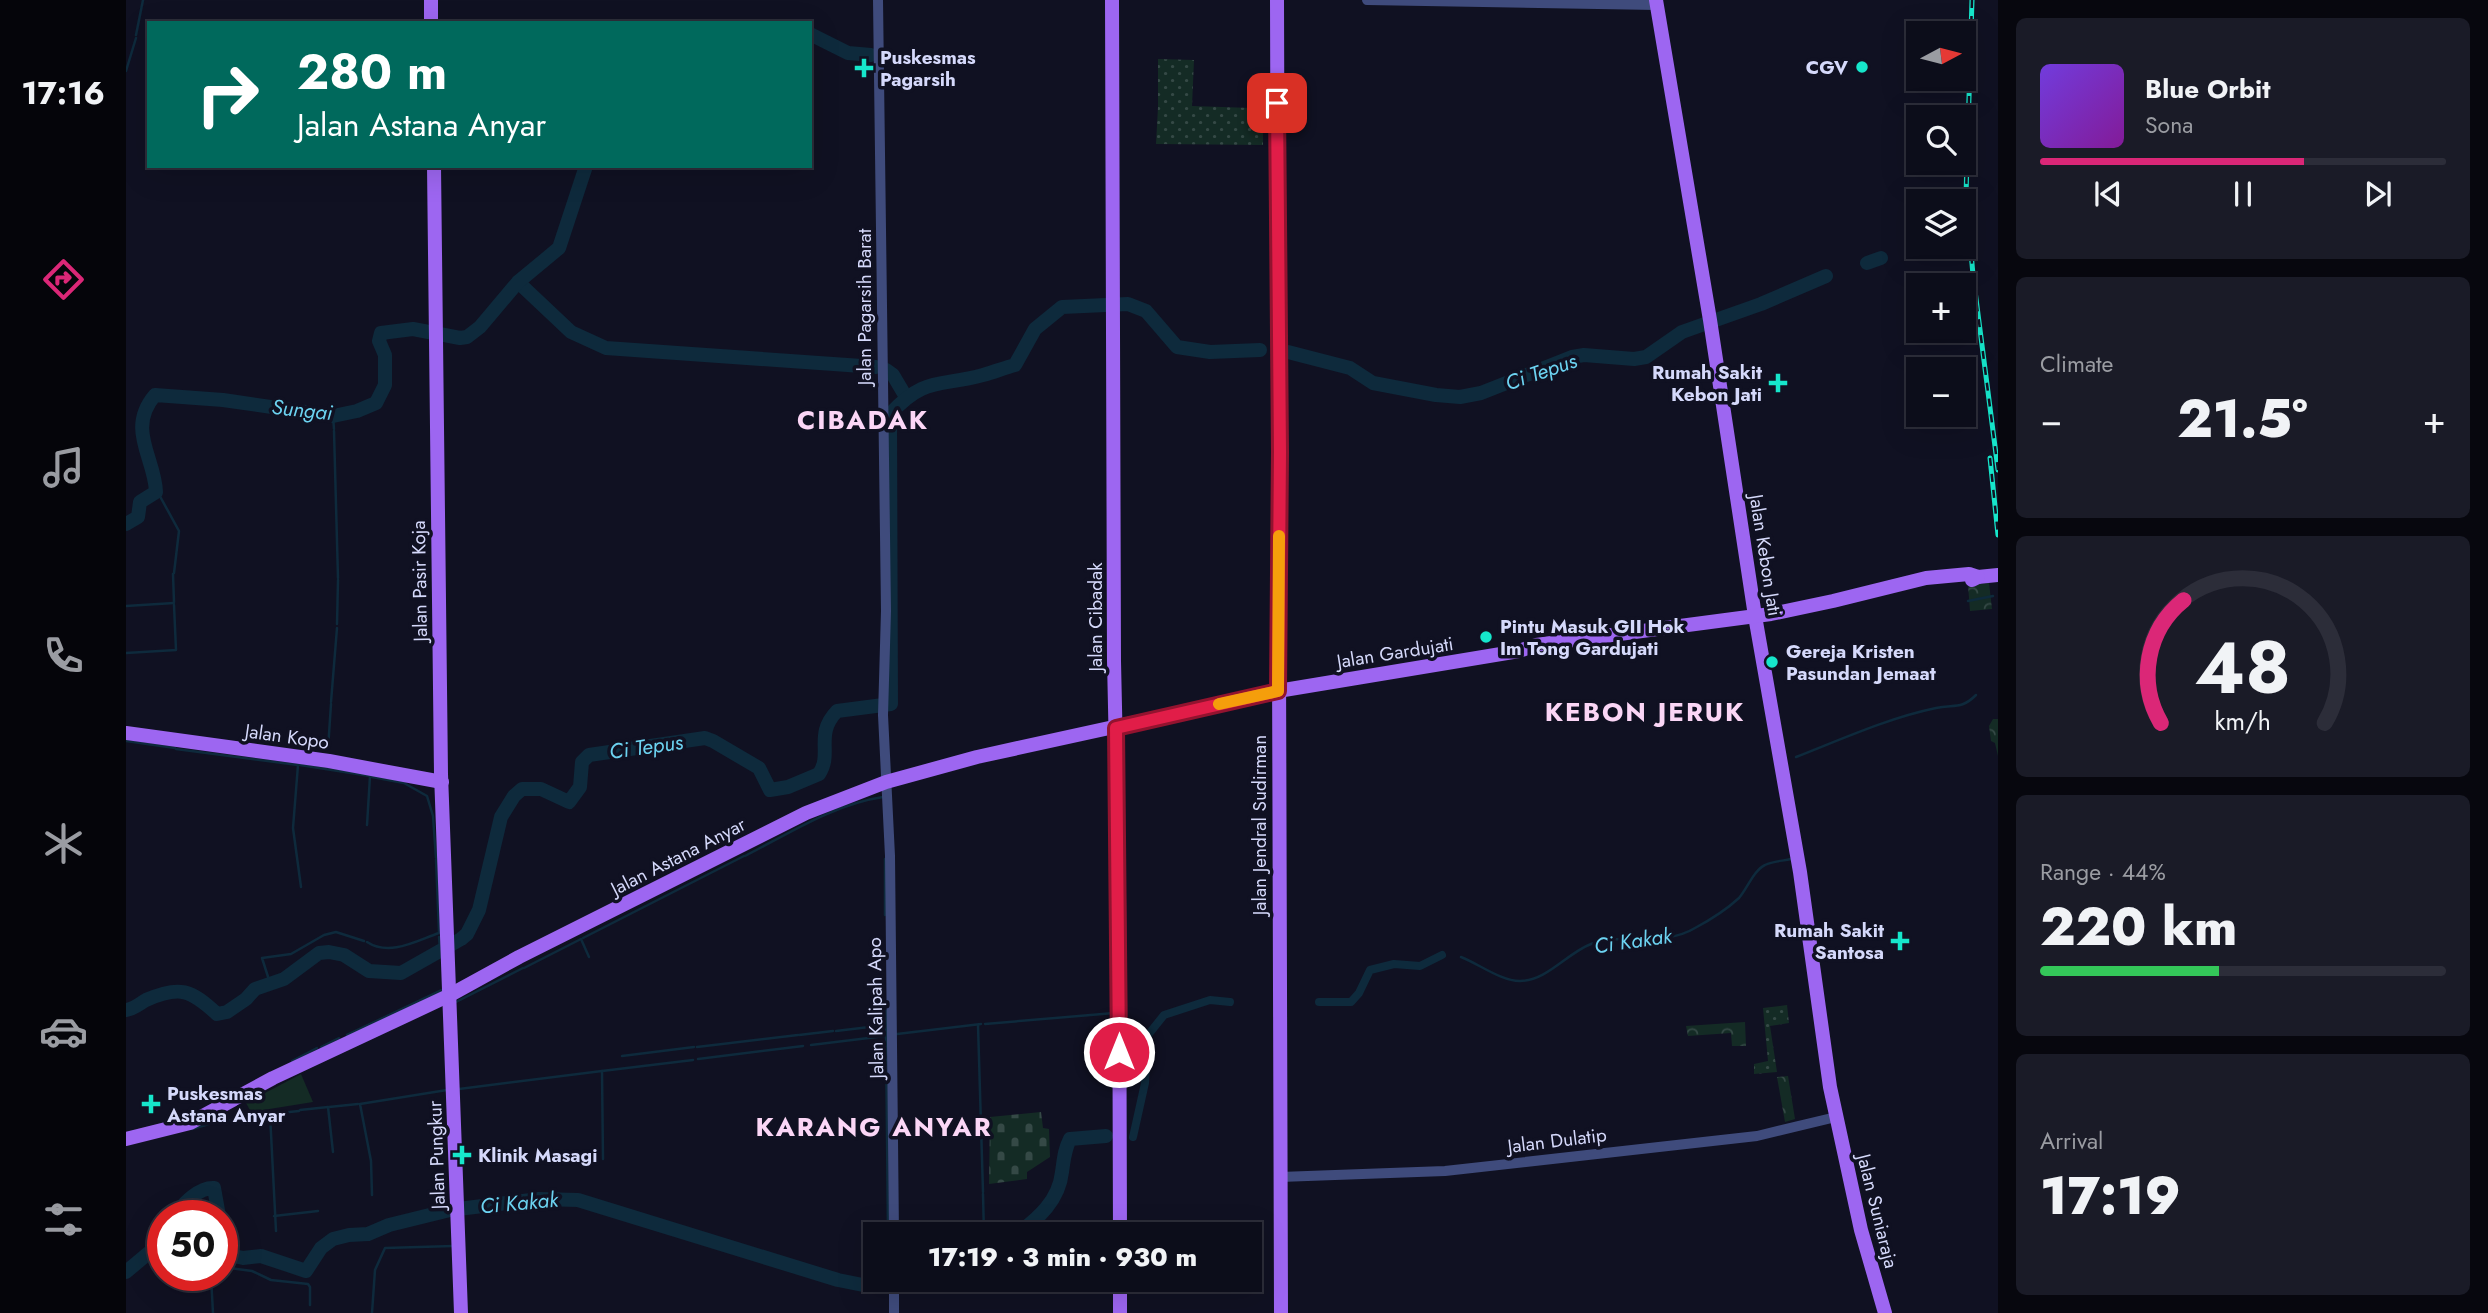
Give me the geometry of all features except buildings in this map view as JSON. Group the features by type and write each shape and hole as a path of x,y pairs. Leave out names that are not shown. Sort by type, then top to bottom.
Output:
{"main road":[{"path":"431,0 431,21"},
{"name":"Jalan Cibadak","path":"1112,0 1120,1222"},
{"name":"Jalan Jendral Sudirman","path":"1278,0 1281,1313"},
{"name":"Jalan Kebon Jati","path":"1656,2 1711,327 1755,620 1801,872 1836,1117"},
{"name":"Jalan Pasir Koja","path":"434,168 442,782 450,995"},
{"name":"Jalan Gardujati","path":"1278,691 1519,651 1536,645 1755,620 1882,593 1998,575"},
{"path":"1752,596 1755,603 1772,617 1765,628 1761,646"},
{"name":"Jalan Astana Anyar","path":"126,1139 190,1123 273,1079 450,995 806,813 886,782 976,757 1278,691"},
{"name":"Jalan Kopo","path":"126,733 329,761 442,782"},
{"name":"Jalan Pungkur","path":"450,995 461,1313"},
{"name":"Jalan Suniaraja","path":"1836,1117 1861,1230 1885,1313"},
{"path":"1120,1292 1120,1313"}],"street":[{"name":"Jalan Pagarsih Barat","path":"878,0 886,602 883,715 886,782"},
{"path":"1367,0 1656,2"},
{"name":"Jalan Kalipah Apo","path":"886,782 890,856 894,1222"},
{"name":"Jalan Dulatip","path":"1280,1177 1444,1171 1757,1136 1836,1117"},
{"path":"894,1292 894,1313"}],"green space":[{"path":"1158,59 1194,60 1192,106 1252,108 1253,88 1263,89 1263,145 1156,144"},
{"path":"1989,583 1992,609 1970,611 1968,585"},
{"path":"1993,719 1998,719 1998,756 1995,743 1991,741 1989,726"},
{"path":"1787,1005 1789,1023 1770,1026 1777,1072 1754,1074 1754,1064 1768,1061 1763,1008"},
{"path":"1745,1022 1746,1046 1732,1046 1731,1033 1688,1036 1686,1026"},
{"path":"301,1074 313,1102 251,1112 246,1103"},
{"path":"1788,1076 1795,1119 1785,1122 1777,1077"},
{"path":"1041,1112 1043,1128 1049,1129 1050,1157 1027,1172 1027,1179 989,1184 990,1117"}],"waterway":[{"path":"136,35 143,0"},
{"name":"Sungai","path":"812,35 848,53 871,55"},
{"path":"126,71 136,38"},
{"name":"Sungai","path":"126,524 138,517 140,502 156,492 142,432 147,408 155,395 223,400 333,416 357,411 376,403 385,385 385,355 379,341 381,333 413,329 460,338 467,337 480,327 518,282 559,248 585,168"},
{"name":"Ci Tepus","path":"1867,263 1881,258"},
{"name":"Ci Tepus","path":"1288,352 1350,368 1373,383 1460,397 1481,393 1572,357 1646,357 1682,332 1761,304 1826,276"},
{"name":"Sungai","path":"518,282 571,332 606,348 876,367"},
{"name":"Ci Tepus","path":"126,1010 158,995 184,992 200,1000 217,1014 227,1012 255,989 284,979 319,953 344,955 369,971 401,973 467,934 479,910 501,817 514,796 522,789 541,789 569,802 580,787 582,762 589,755 705,738 759,768 770,790 788,787 819,774 823,766 826,728 837,711 891,704 890,414 902,402 923,388 968,379 1015,365 1035,329 1062,307 1128,304 1146,311 1177,347 1210,352 1260,350"},
{"name":"Sungai","path":"886,370 893,375 906,397"},
{"path":"333,416 334,429"},
{"path":"334,431 338,578"},
{"path":"156,489 179,531 174,573"},
{"path":"173,574 174,602"},
{"path":"337,624 338,580"},
{"name":"Ci Kakak","path":"1968,601 1993,596"},
{"path":"126,606 174,603"},
{"path":"126,653 176,650 174,605"},
{"path":"331,702 337,628"},
{"name":"Ci Kakak","path":"1796,757 1900,717 1961,705 1976,695"},
{"path":"328,749 331,704"},
{"path":"126,741 175,748"},
{"path":"176,749 298,765"},
{"path":"298,765 293,828 301,887"},
{"path":"300,765 370,776"},
{"path":"367,825 370,776"},
{"path":"372,777 404,783 427,796 433,816 436,858"},
{"path":"745,856 829,813 883,797"},
{"path":"583,938 744,856"},
{"path":"885,859 885,915"},
{"name":"Ci Kakak","path":"1461,957 1505,978 1530,980 1548,972 1591,944 1617,939 1683,934 1734,902 1761,867 1791,859"},
{"path":"436,860 439,932"},
{"name":"Sungai","path":"270,983 262,958 291,954 324,935 336,932 364,941"},
{"name":"Sungai","path":"367,942 394,948 439,933"},
{"name":"Sungai","path":"439,937 440,949"},
{"path":"581,939 589,957"},
{"path":"524,968 581,939"},
{"name":"Ci Kakak","path":"1319,1002 1351,1002 1359,993 1370,970 1394,964 1420,966 1442,955"},
{"path":"454,1003 523,968"},
{"path":"347,1035 442,990"},
{"name":"Ci Kakak","path":"1133,1137 1145,1083 1148,1035 1164,1015 1210,1000 1230,1002"},
{"path":"886,1011 886,1032"},
{"path":"985,1024 1114,1013"},
{"path":"897,1034 981,1024"},
{"path":"836,1031 886,1025"},
{"path":"978,1025 983,1192"},
{"path":"799,1035 833,1031"},
{"path":"886,1034 888,1222"},
{"path":"697,1047 798,1035"},
{"path":"811,1045 885,1036"},
{"path":"321,1047 339,1038"},
{"path":"698,1059 803,1046"},
{"path":"622,1056 694,1047"},
{"path":"292,1061 317,1048"},
{"path":"602,1071 693,1060"},
{"path":"602,1071 603,1159"},
{"path":"459,1089 602,1071"},
{"path":"372,1195 371,1161 360,1104 447,1090"},
{"path":"329,1107 358,1104"},
{"path":"328,1107 333,1152"},
{"path":"300,1110 328,1107"},
{"path":"276,1231 270,1114 299,1111"},
{"path":"213,1123 268,1114"},
{"path":"192,1129 209,1124"},
{"name":"Ci Kakak","path":"1033,1222 1057,1191 1070,1139 1106,1136"},
{"name":"Ci Kakak","path":"189,1200 208,1188 214,1188 216,1200"},
{"path":"983,1194 984,1222"},
{"name":"Ci Kakak","path":"238,1257 261,1256 306,1271 321,1248 333,1239 368,1234 389,1225 450,1210 539,1199 578,1200 838,1280 863,1285"},
{"path":"274,1216 318,1211"},
{"path":"372,1313 375,1270 385,1248 453,1246"},
{"name":"Ci Kakak","path":"126,1272 147,1254"},
{"path":"238,1269 252,1271 271,1280 308,1284 310,1305"},
{"path":"212,1291 213,1313"}],"railway":[{"path":"1972,0 1966,195 1973,275 1998,470"},
{"path":"1990,458 1998,535"}],"slow traffic":[{"path":"1219,704 1278,691 1279,536"}],"place":[{"name":"CGV","path":"1862,67"},
{"name":"Puskesmas Pagarsih","path":"864,68"},
{"name":"Rumah Sakit Kebon Jati","path":"1778,383"},
{"name":"Pintu Masuk GII Hok Im Tong Gardujati","path":"1486,637"},
{"name":"Gereja Kristen Pasundan Jemaat","path":"1772,662"},
{"name":"Rumah Sakit Santosa","path":"1900,941"},
{"name":"Puskesmas Astana Anyar","path":"151,1104"},
{"name":"Klinik Masagi","path":"462,1155"}],"district":[{"name":"CIBADAK","path":"863,420"},
{"name":"KEBON JERUK","path":"1645,712"},
{"name":"KARANG ANYAR","path":"874,1127"}],"route":[{"path":"1119,1052 1116,728 1278,691 1280,452 1277,103"}]}
